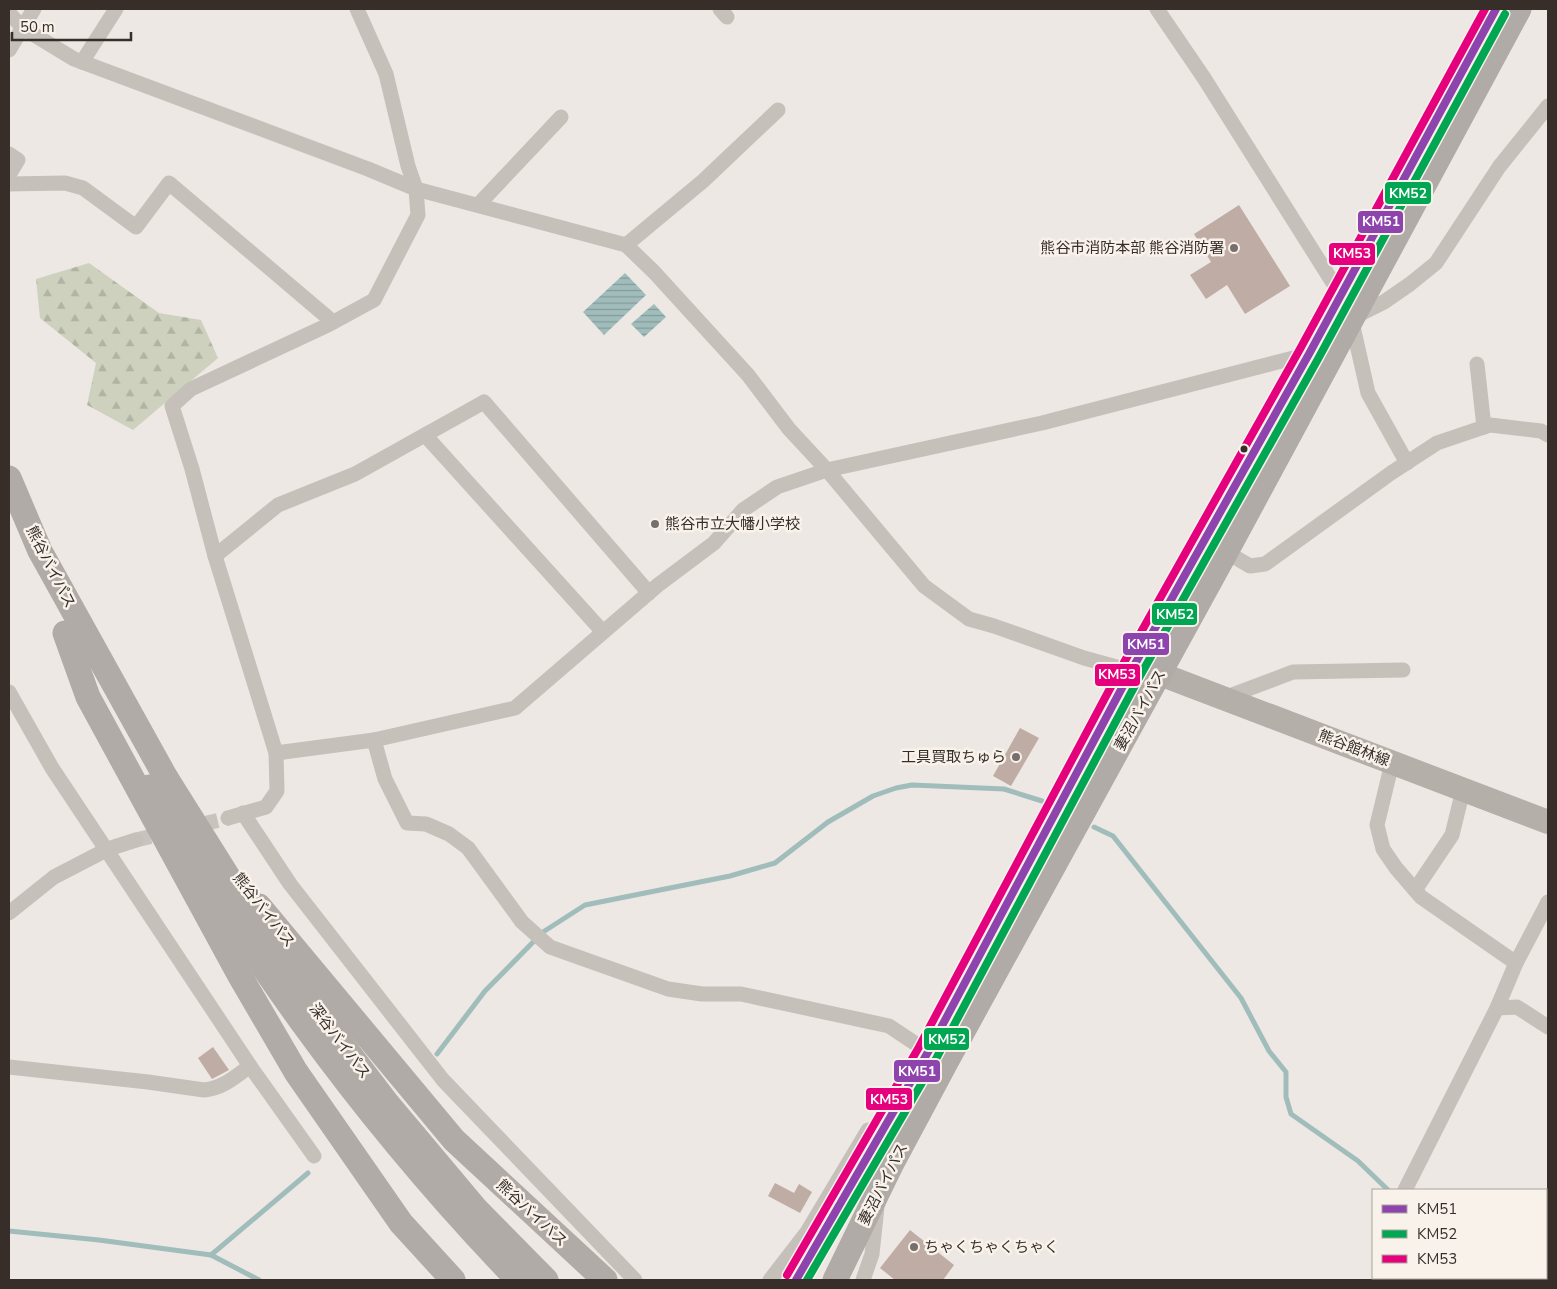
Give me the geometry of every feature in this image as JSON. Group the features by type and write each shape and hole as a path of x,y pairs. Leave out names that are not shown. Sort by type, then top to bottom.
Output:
{"highway":[{"name":"妻沼バイパス","path":"834,1280 879,1191 937,1057 1131,671 1309,354 1340,317 1340,294 1496,9"},
{"name":"妻沼バイパス","path":"796,1280 879,1136 937,1057 1160,674 1226,552 1340,317 1519,9"},
{"name":"熊谷バイパス","path":"9,478 40,551 158,783"},
{"name":"熊谷バイパス","path":"9,520 65,633 158,783 454,1140 605,1280"},
{"path":"65,633 88,698 240,976 296,1072 401,1222 453,1280"},
{"name":"深谷バイパス","path":"158,783 243,938 302,1023 375,1117 462,1222 518,1280"},
{"name":"深谷バイパス","path":"158,783 316,1010 388,1103 476,1209 546,1280"}],"main road":[{"name":"熊谷館林線","path":"1160,674 1548,822"}],"street":[{"path":"9,50 34,9"},
{"path":"82,62 116,9"},
{"path":"228,818 266,806 277,791 276,753 215,556 192,469 172,406 191,390 333,322 374,300 418,215 416,189 408,166 386,74 357,9"},
{"path":"1157,9 1204,78 1340,294"},
{"path":"9,12 23,28 74,59 416,189 626,245 736,361 788,429 827,470 924,586 969,620 994,626 1084,658 1131,671 1160,674"},
{"path":"1406,462 1368,393 1340,317 1384,302 1410,284 1436,262 1499,167 1548,106"},
{"path":"626,245 703,181 778,110"},
{"path":"478,205 561,117"},
{"path":"9,154 18,160 9,175"},
{"path":"9,184 65,183 83,188 136,227 169,183 333,322"},
{"path":"276,753 374,740 515,708 649,593 714,543 743,510 777,487 827,470 1042,423 1309,354"},
{"path":"1477,364 1484,427"},
{"path":"215,556 278,506 355,474 484,402 649,593"},
{"path":"1226,552 1250,566 1265,564 1406,462 1437,443 1490,425 1541,431 1548,435"},
{"path":"425,435 603,632"},
{"path":"1224,698 1293,672 1403,670"},
{"path":"11,702 52,768 250,1066 314,1156"},
{"path":"374,740 385,779 407,823 426,824 449,834 468,848 522,922 550,947 668,989 702,994 741,994 888,1026 937,1057"},
{"path":"1392,763 1377,825 1383,849 1396,868 1421,897 1516,963"},
{"path":"1415,890 1452,834 1463,790"},
{"path":"244,813 296,892 443,1080 635,1280"},
{"path":"9,913 54,877 108,850 136,840"},
{"path":"1406,1189 1497,1008 1516,963 1548,902"},
{"path":"1497,1008 1517,1007 1548,1027"},
{"path":"9,1067 204,1090 225,1085 250,1066"},
{"path":"770,1280 807,1232 868,1130 879,1136"},
{"path":"863,1280 872,1254 879,1191"}],"green space":[{"path":"89,263 159,313 201,320 218,358 133,430 87,405 96,363 40,318 36,279"}],"water":[{"path":"625,273 646,295 604,335 583,312"},
{"path":"654,304 666,317 644,337 631,324"}],"building":[{"name":"熊谷市消防本部 熊谷消防署","path":"1239,205 1290,286 1245,314 1227,285 1206,299 1190,275 1211,262 1194,234"},
{"name":"工具買取ちゅら","path":"1020,728 1039,738 1011,786 993,776"},
{"path":"213,1047 229,1070 212,1079 198,1058"},
{"path":"775,1183 794,1193 799,1184 812,1192 800,1213 768,1196"},
{"name":"ちゃくちゃくちゃく","path":"910,1230 954,1265 943,1280 895,1280 880,1268"}],"waterway":[{"path":"437,1054 485,991 543,932 585,905 730,876 775,863 828,822 873,796 896,788 912,785 1004,789 1042,801"},
{"path":"1094,827 1113,836 1241,998 1269,1051 1286,1072 1286,1097 1291,1114 1358,1161 1387,1189"},
{"path":"211,1255 308,1173"},
{"path":"9,1231 99,1240 211,1255 259,1280"}],"tunnel":[{"path":"136,840 228,818"}],"transit line":[{"name":"KM53","path":"787,1275 919,1047 1122,666 1300,349 1485,9"},
{"name":"KM51","path":"796,1280 928,1052 1131,671 1309,354 1496,9"},
{"name":"KM52","path":"807,1280 937,1057 1140,676 1318,359 1505,14"}],"place":[{"name":"熊谷市消防本部 熊谷消防署","path":"1234,248"},
{"name":"熊谷市立大幡小学校","path":"655,524"},
{"name":"工具買取ちゅら","path":"1016,757"},
{"name":"ちゃくちゃくちゃく","path":"914,1247"}]}
